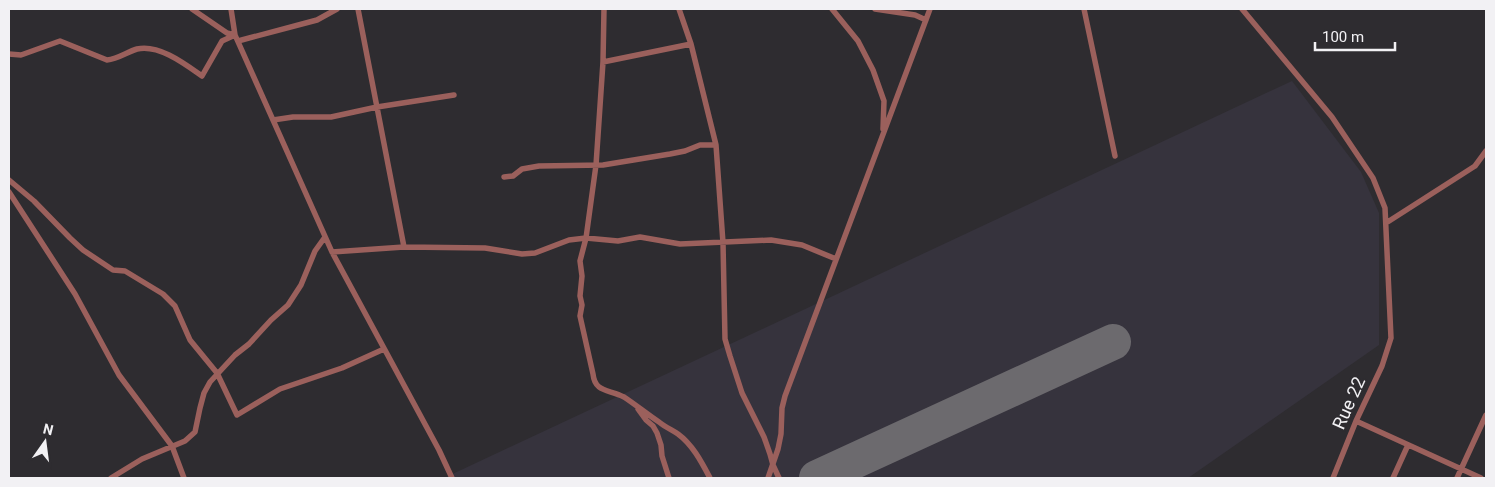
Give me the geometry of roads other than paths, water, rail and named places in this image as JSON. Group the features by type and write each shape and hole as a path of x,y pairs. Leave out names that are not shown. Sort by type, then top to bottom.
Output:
{"street":[{"path":"192,9 236,38"},
{"path":"231,9 236,38 332,252 439,450 452,478"},
{"path":"9,54 21,55 60,41 107,60 115,59 138,49 156,50 177,59 202,76 222,41 317,20 337,9"},
{"path":"358,9 404,247"},
{"path":"603,9 603,62 596,165 586,238 580,261 582,276 580,316 594,382 597,386 612,391 636,405 680,435 698,455 710,478"},
{"path":"679,9 691,44 716,144 723,243 725,339 742,393 764,437 779,478"},
{"path":"832,9 858,41 873,70 884,101 882,136"},
{"path":"875,9 915,15 926,20"},
{"path":"768,478 776,458 781,434 781,418 785,396 930,9"},
{"path":"1084,9 1115,156"},
{"name":"Rue 22","path":"1245,10 1332,117 1374,178 1385,208 1390,338 1382,366 1332,478"},
{"path":"603,62 691,44"},
{"path":"273,120 293,117 331,117 378,107 454,95"},
{"path":"504,176 513,176 522,170 539,166 596,165 670,154 700,145 716,144"},
{"path":"1386,223 1475,166 1486,151"},
{"path":"9,180 34,201 83,250 113,270 125,271 163,294 175,306 190,340 217,373 237,415 280,389 342,368 384,349"},
{"path":"9,192 76,294 119,375 172,446 184,478"},
{"path":"111,478 142,459 185,441 195,432 204,393 210,382 235,355 249,344 270,320 288,305 301,285 315,251 325,237"},
{"path":"332,252 404,247 486,248 522,254 535,253 569,240 586,238 618,241 640,237 680,244 771,240 802,244 836,259"},
{"path":"636,405 657,432 669,478"},
{"path":"1457,478 1486,415"},
{"path":"1356,421 1481,478"},
{"path":"1392,478 1408,445"}]}
